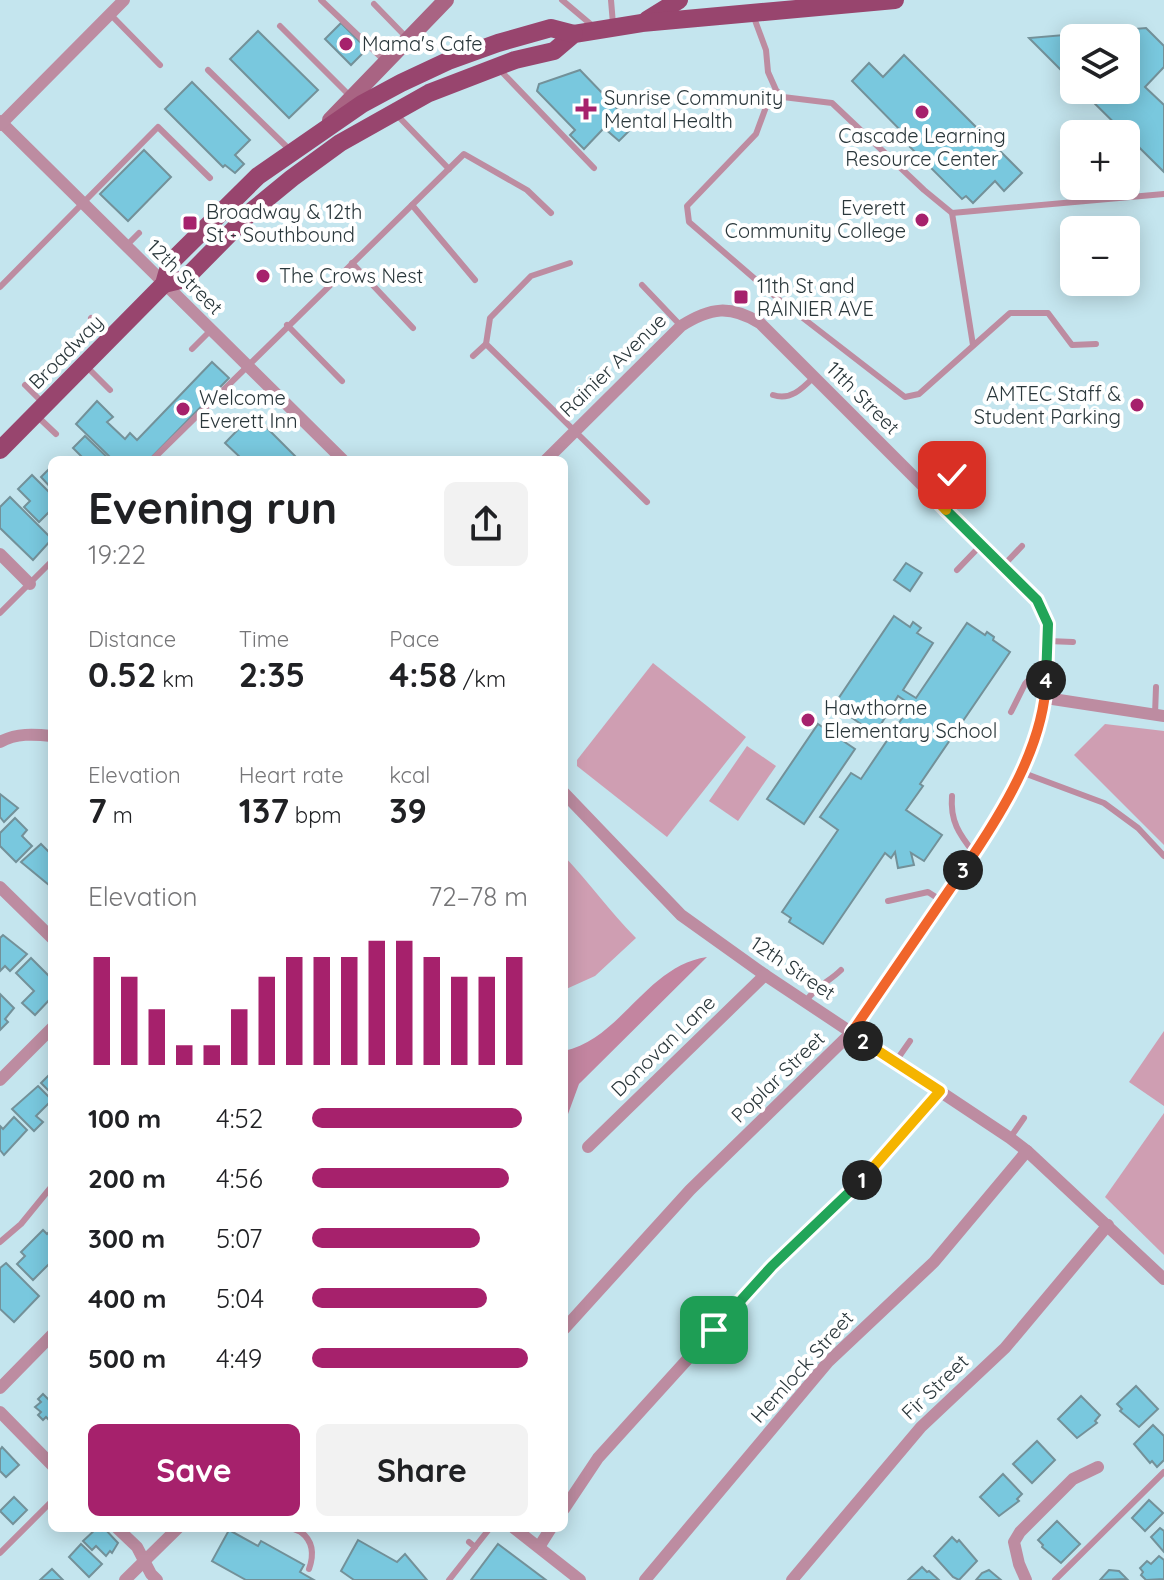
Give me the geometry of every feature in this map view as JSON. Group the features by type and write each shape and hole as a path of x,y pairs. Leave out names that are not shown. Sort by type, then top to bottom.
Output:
{"main road":[{"path":"642,23 679,0"},
{"path":"574,34 554,51 497,67 429,93 340,143 253,210 185,279 164,284 170,263 258,176 356,102 498,43 551,28 574,34 748,6 895,0"},
{"name":"Broadway","path":"0,450 164,284"}],"street":[{"path":"1,123 124,0"},
{"path":"356,102 386,62 446,0"},
{"name":"12th Street","path":"1,123 339,456"},
{"name":"Rainier Avenue","path":"550,456 681,326 697,316 729,310 744,313 760,323"},
{"name":"11th Street","path":"760,323 1037,600 1048,624 1046,698"},
{"path":"0,554 30,584"},
{"path":"1046,698 1160,716"},
{"name":"Poplar Street","path":"568,1325 690,1190 852,1032 996,822 1021,772 1046,698"},
{"path":"0,742 10,737 48,736"},
{"name":"12th Street","path":"568,797 681,915 765,975 1010,1138 1164,1279"},
{"path":"0,887 48,934"},
{"name":"Donovan Lane","path":"588,1147 765,975"},
{"path":"0,1080 48,1032"},
{"path":"568,1503 608,1446 772,1266 861,1181 940,1091"},
{"name":"Hemlock Street","path":"645,1580 828,1362 934,1262 1027,1151"},
{"name":"Fir Street","path":"792,1580 921,1427 1005,1348 1108,1225"},
{"path":"0,1388 48,1339"},
{"path":"0,1412 48,1461"},
{"path":"1026,1580 1014,1542 1020,1532 1073,1479 1098,1467"},
{"path":"121,1532 137,1547 157,1580"},
{"path":"125,1580 174,1532"},
{"path":"519,1532 580,1580"},
{"path":"539,1547 548,1532"}],"lane":[{"path":"321,0 386,62"},
{"path":"562,0 605,28 611,0"},
{"path":"374,4 408,39"},
{"path":"748,6 766,50 768,72 776,90 783,97"},
{"path":"110,14 160,65"},
{"path":"280,26 356,102"},
{"path":"497,67 594,168"},
{"path":"208,70 291,151"},
{"path":"973,345 952,213 832,103 783,97 766,107 756,134 687,206 689,222 707,240 905,397 919,394 1010,313 1048,313 1072,345 1096,344"},
{"path":"393,111 449,169"},
{"path":"0,287 158,127 210,178"},
{"path":"156,456 464,154 527,190 551,213"},
{"path":"952,213 1164,194"},
{"path":"412,205 475,280"},
{"path":"126,246 139,233"},
{"path":"352,263 413,328"},
{"path":"473,356 486,344 490,318 531,276 570,263"},
{"path":"642,285 681,326"},
{"path":"91,318 111,338"},
{"path":"287,325 342,381"},
{"path":"192,349 211,330"},
{"path":"486,344 574,432 619,471 647,502"},
{"path":"84,365 110,390"},
{"path":"773,395 786,397 800,391 814,377"},
{"path":"25,385 56,434"},
{"path":"932,496 952,475 971,494"},
{"path":"957,570 981,545"},
{"path":"1003,566 1022,546"},
{"path":"0,613 48,565"},
{"path":"1047,641 1073,642"},
{"path":"1011,712 1025,684 1047,659"},
{"path":"1156,687 1160,716"},
{"path":"1021,772 1104,803 1138,828 1164,856"},
{"path":"952,796 954,827 974,854"},
{"path":"888,901 928,892 942,901"},
{"path":"806,1001 816,987 841,970"},
{"path":"895,1062 910,1041"},
{"path":"1010,1138 1024,1118"},
{"path":"0,1242 21,1224 48,1191"},
{"path":"1055,1580 1164,1472"},
{"path":"0,1553 48,1505"},
{"path":"304,1532 312,1547 309,1569"},
{"path":"449,1580 472,1544 486,1532"}],"shaded area":[{"path":"653,663 746,737 667,837 577,766 577,760"},
{"path":"1105,724 1164,731 1164,845 1074,755"},
{"path":"747,746 776,766 738,821 709,801"},
{"path":"568,860 636,938 595,976 568,988"},
{"path":"707,957 579,1084 568,1114 568,1050 602,1033 650,988 686,963"},
{"path":"1164,1031 1164,1106 1129,1082"},
{"path":"1164,1113 1164,1255 1105,1197"}],"building":[{"name":"Mama's Cafe","path":"341,23 367,49 351,65 325,39"},
{"path":"1146,28 1164,46 1164,67 1145,87 1164,105 1164,172 1140,148 1140,120 1111,120 1095,104 1140,104 1140,29"},
{"path":"258,31 318,90 289,118 230,59"},
{"path":"1060,35 1060,69 1029,38"},
{"name":"Cascade Learning Resource Center","path":"904,55 1022,173 1004,191 995,181 973,203 966,196 962,199 910,147 913,143 852,81 869,63 883,77"},
{"name":"Sunrise Community Mental Health","path":"580,70 634,126 619,141 604,128 584,149 570,135 575,130 537,91 539,84"},
{"path":"192,82 250,140 235,155 244,164 235,173 225,165 223,167 165,109"},
{"path":"144,150 171,177 128,221 100,194"},
{"name":"Welcome Everett Inn","path":"212,362 229,378 153,456 109,456 76,424 97,401 113,417 107,422 125,439 130,433 137,440"},
{"path":"253,414 295,456 239,456 225,443"},
{"path":"85,436 106,456 81,456 73,448"},
{"path":"48,470 48,485 41,477"},
{"path":"32,475 48,491 48,513 39,522 24,507 30,501 18,489"},
{"path":"10,497 48,535 48,543 33,560 0,528 0,507"},
{"path":"906,563 922,573 910,591 894,580"},
{"name":"Hawthorne Elementary School","path":"894,616 910,627 913,622 921,628 917,633 933,643 903,690 916,698 967,623 985,635 987,632 1010,652 920,784 923,786 906,810 942,835 924,861 911,853 914,865 898,868 895,852 891,858 885,853 823,944 789,922 791,918 782,912 838,830 820,817 851,773 861,779 911,705 898,696 875,734 834,705"},
{"path":"818,724 855,749 804,824 767,799"},
{"path":"0,794 18,808 4,822 0,817"},
{"path":"15,818 27,830 22,836 32,846 16,862 0,846 0,833"},
{"path":"41,844 48,851 48,884 21,862"},
{"path":"3,935 27,954 10,971 5,966 0,971 0,938"},
{"path":"31,958 48,975 48,1001 35,1015 22,1003 34,991 16,973"},
{"path":"0,994 14,1008 5,1019 8,1022 0,1030"},
{"path":"48,1076 48,1090 41,1083"},
{"path":"38,1086 48,1096 48,1104 36,1116 43,1122 34,1131 12,1109"},
{"path":"14,1117 27,1130 4,1155 0,1150 0,1126 3,1129"},
{"path":"43,1230 47,1234 48,1265 33,1280 17,1264 25,1256 21,1252"},
{"path":"6,1263 39,1296 14,1322 0,1309 0,1268"},
{"path":"1136,1386 1158,1409 1139,1427 1120,1411 1122,1409 1117,1404"},
{"path":"43,1394 48,1399 48,1419 43,1420 38,1415 41,1412 35,1407 41,1402 38,1399"},
{"path":"1081,1396 1100,1415 1095,1421 1097,1423 1077,1438 1058,1419"},
{"path":"1153,1425 1164,1436 1164,1460 1157,1467 1134,1444"},
{"path":"1037,1441 1055,1460 1032,1483 1013,1464"},
{"path":"2,1447 19,1465 6,1477 0,1471"},
{"path":"1003,1474 1022,1494 1017,1499 1019,1501 999,1516 980,1497"},
{"path":"14,1497 27,1510 13,1524 0,1511"},
{"path":"1149,1500 1163,1513 1145,1531 1132,1518"},
{"path":"1057,1521 1080,1544 1061,1563 1038,1540"},
{"path":"1160,1528 1164,1531 1164,1552 1151,1537"},
{"path":"93,1532 108,1532 118,1543 106,1556 96,1546 92,1550 83,1541"},
{"path":"228,1532 233,1532 258,1546 261,1541 304,1565 300,1572 314,1580 246,1580 212,1561"},
{"path":"952,1537 957,1542 959,1540 977,1561 959,1580 934,1556"},
{"path":"358,1540 397,1562 405,1554 427,1580 354,1580 341,1571"},
{"path":"81,1544 102,1564 89,1577 69,1557"},
{"path":"498,1544 546,1580 471,1580"},
{"path":"1159,1556 1164,1560 1164,1579 1146,1580 1140,1568 1147,1561 1151,1564"},
{"path":"922,1567 929,1571 939,1580 908,1580"},
{"path":"52,1569 63,1580 40,1580"},
{"path":"989,1570 1001,1580 976,1580 982,1573"},
{"path":"1109,1570 1119,1571 1127,1579 1100,1580"}],"place":[{"name":"Mama's Cafe","path":"346,44"},
{"name":"Sunrise Community Mental Health","path":"586,109"},
{"name":"Cascade Learning Resource Center","path":"922,112"},
{"name":"Everett Community College","path":"922,220"},
{"name":"Broadway & 12th St - Southbound","path":"190,223"},
{"name":"The Crows Nest","path":"263,276"},
{"name":"11th St and RAINIER AVE","path":"741,297"},
{"name":"AMTEC Staff & Student Parking","path":"1137,405"},
{"name":"Welcome Everett Inn","path":"183,409"},
{"name":"Hawthorne Elementary School","path":"808,720"}],"route":[{"path":"714,1330 772,1266 861,1181 940,1091 852,1032 996,822 1027,759 1046,698 1048,624 1037,600 932,496 952,475"}]}
